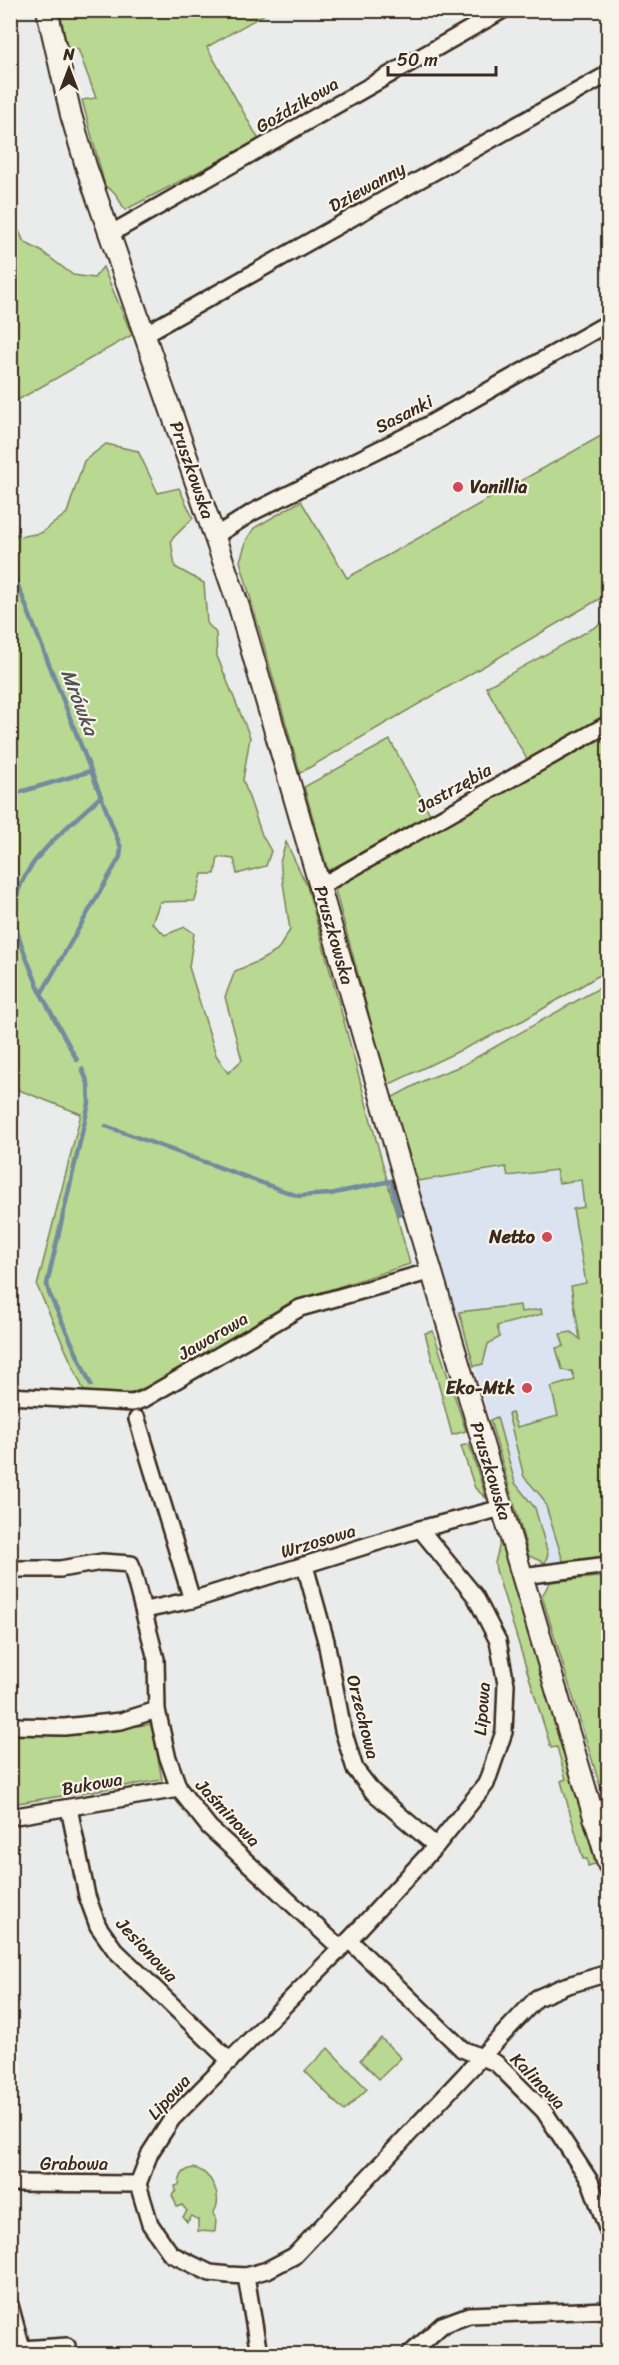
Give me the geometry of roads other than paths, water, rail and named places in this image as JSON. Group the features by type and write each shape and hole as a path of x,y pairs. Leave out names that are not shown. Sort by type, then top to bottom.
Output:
{"street":[{"name":"Pruszkowska","path":"47,10 71,115 242,618 432,1271 609,1864"},
{"name":"Goździkowa","path":"110,234 503,10"},
{"name":"Dziewanny","path":"145,334 609,74"},
{"name":"Sasanki","path":"216,536 253,512 426,426 609,323"},
{"name":"Jastrzębia","path":"319,887 609,724"},
{"name":"Jaworowa","path":"10,1396 133,1403 144,1400 300,1308 432,1271"},
{"path":"137,1419 192,1600"},
{"name":"Wrzosowa","path":"145,1610 192,1600 420,1529 502,1508"},
{"name":"Lipowa","path":"138,2184 150,2153 166,2127 436,1846 486,1784 504,1732 506,1684 498,1641 475,1596 420,1529"},
{"name":"Jaśminowa","path":"10,1569 60,1569 102,1562 131,1564 145,1610 156,1659 157,1710 167,1755 179,1789 209,1827 344,1944"},
{"path":"522,1575 609,1565"},
{"name":"Orzechowa","path":"305,1566 326,1641 343,1730 355,1769 373,1792 436,1846"},
{"path":"10,1726 75,1726 121,1721 157,1710"},
{"name":"Bukowa","path":"10,1817 179,1789"},
{"name":"Jesionowa","path":"69,1808 87,1896 98,1926 115,1950 230,2061"},
{"name":"Kalinowa","path":"344,1944 462,2049 496,2063 544,2111 590,2181 609,2231"},
{"path":"138,2184 150,2224 171,2254 210,2273 246,2276 267,2270 294,2256 537,1998 565,1986 609,1973"},
{"name":"Grabowa","path":"10,2183 138,2184"},
{"path":"246,2276 259,2355"},
{"path":"10,2306 22,2349 67,2346"},
{"path":"410,2355 442,2325 469,2314 609,2310"}],"waterway":[{"name":"Mrówka","path":"10,565 91,771 10,795"},
{"path":"77,1060 41,994 120,857 121,848 91,771"},
{"path":"41,994 19,939 15,920 15,902 30,867 57,836 101,796"},
{"path":"82,1069 88,1083 89,1103 47,1284 91,1385"},
{"path":"106,1126 298,1196 330,1194 391,1181 399,1214"}],"place":[{"name":"Vanillia","path":"458,487"},
{"name":"Netto","path":"547,1237"},
{"name":"Eko-Mtk","path":"527,1388"}]}
